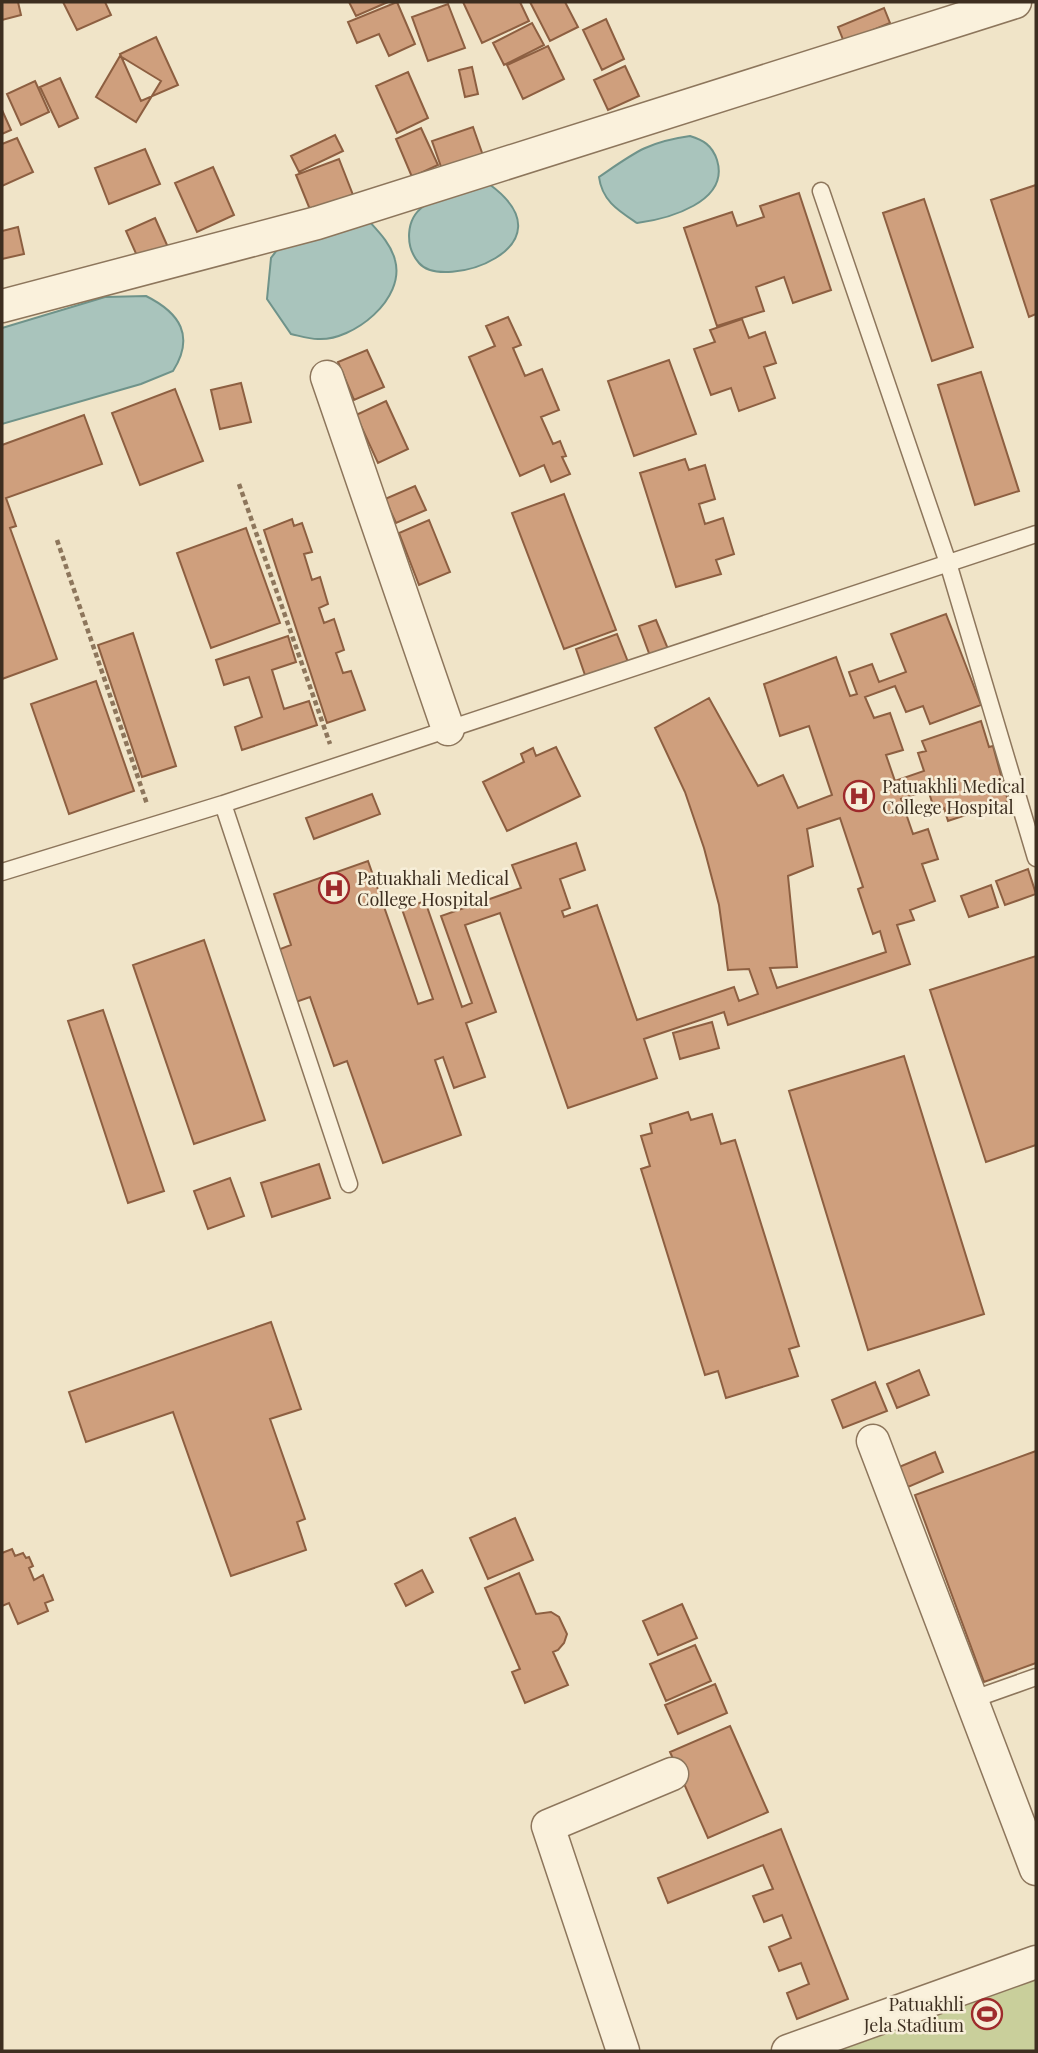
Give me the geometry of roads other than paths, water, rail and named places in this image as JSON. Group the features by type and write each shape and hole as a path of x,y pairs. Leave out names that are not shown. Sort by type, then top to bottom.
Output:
{"street":[{"path":"2,306 317,223 1015,2"},
{"path":"327,377 448,729"},
{"path":"873,1441 1036,1869"},
{"path":"623,2051 548,1826 672,1774"},
{"path":"788,2051 1036,1962"}],"lane":[{"path":"821,191 948,563 1036,858"},
{"path":"2,872 223,804 1036,534"},
{"path":"223,804 349,1184"},
{"path":"971,1700 1036,1676"}],"water":[{"path":"690,136 706,144 717,160 719,175 706,197 679,212 637,223 608,199 599,177 652,145"},
{"path":"489,184 512,207 518,227 511,244 496,258 475,267 452,272 432,271 419,263 409,241 410,226 418,212 428,203 457,187"},
{"path":"368,220 388,243 395,260 393,289 385,303 361,325 332,338 318,339 291,334 267,299 271,258 283,242"},
{"path":"146,296 168,310 180,327 183,347 173,371 141,384 2,424 2,328 105,297"}],"place":[{"name":"Patuakhli Medical College Hospital","path":"859,796"},
{"name":"Patuakhali Medical College Hospital","path":"334,888"},
{"name":"Patuakhli Jela Stadium","path":"987,2014"}]}
